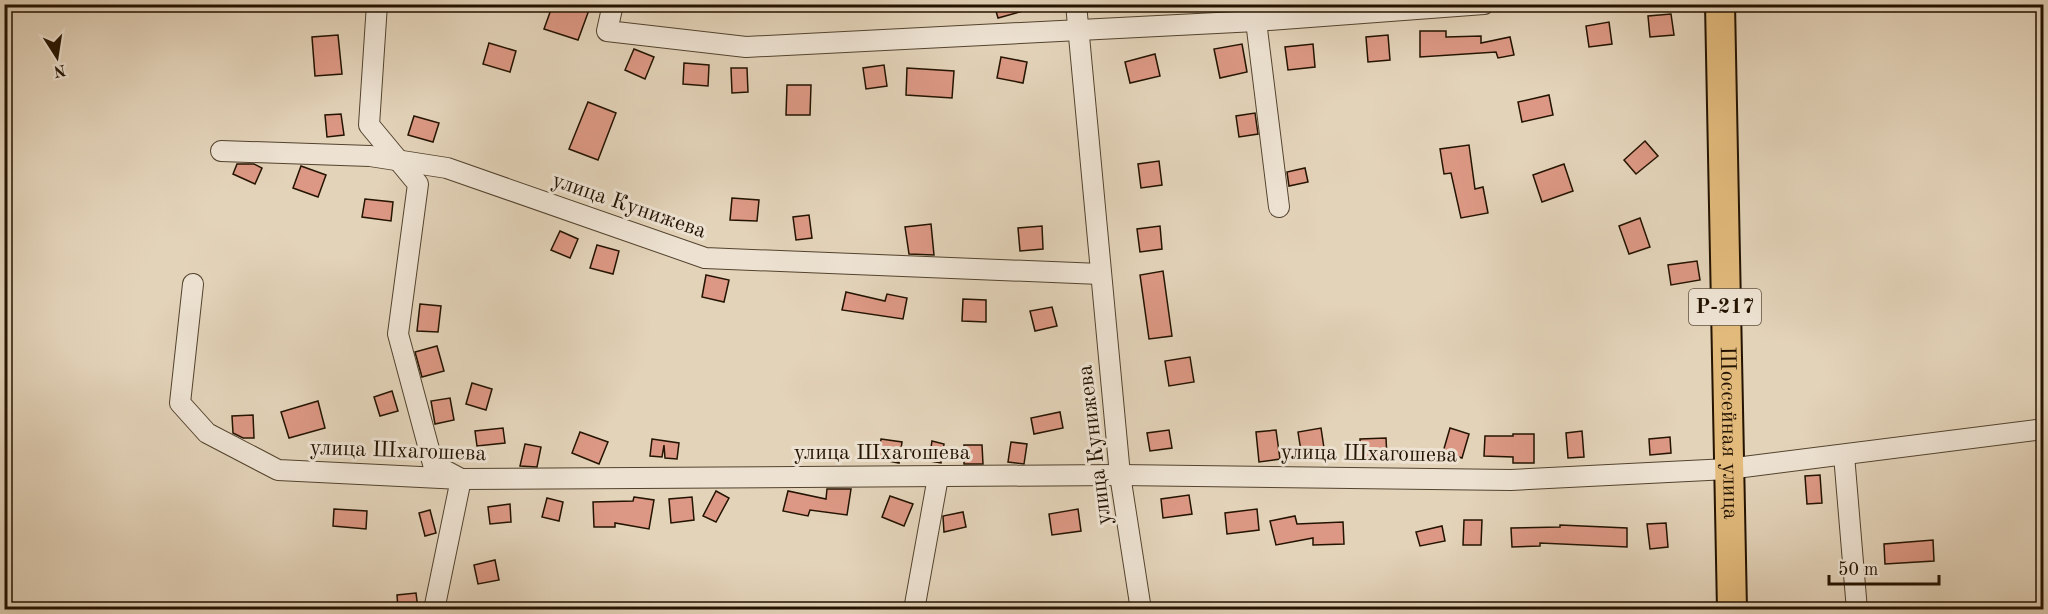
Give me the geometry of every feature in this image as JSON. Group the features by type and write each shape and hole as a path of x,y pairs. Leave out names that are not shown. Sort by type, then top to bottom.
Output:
{"highway":[{"name":"Шоссейная улица","path":"1720,4 1732,609"}],"street":[{"path":"377,4 369,125 418,184 398,334 433,464 461,479 434,609"},
{"path":"613,4 607,31 746,47 1256,21 1484,4"},
{"name":"улица Кунижева","path":"1076,4 1120,475 1141,609"},
{"path":"1256,21 1280,207"},
{"name":"улица Кунижева","path":"221,151 370,156 447,168 705,258 1100,274"},
{"name":"улица Шхагошева","path":"193,284 180,403 207,433 278,470 461,479 1120,475 1511,480 1728,469 2043,429"},
{"path":"1844,455 1857,609"},
{"path":"914,609 938,477"}],"building":[{"path":"553,4 574,4 589,10 578,40 544,29"},
{"path":"994,4 1034,4 1034,8 998,18"},
{"path":"1671,14 1674,35 1650,37 1648,16"},
{"path":"1609,22 1612,44 1589,47 1586,26"},
{"path":"1420,31 1446,31 1446,37 1481,36 1481,43 1510,37 1514,55 1498,58 1496,52 1420,57"},
{"path":"338,35 342,74 315,76 312,37"},
{"path":"1388,35 1390,60 1368,62 1366,37"},
{"path":"489,43 516,51 510,72 483,64"},
{"path":"1242,44 1247,72 1220,78 1214,49"},
{"path":"1313,44 1315,67 1288,70 1285,47"},
{"path":"634,49 654,57 645,79 625,70"},
{"path":"1155,54 1160,76 1130,83 1125,62"},
{"path":"1001,57 1027,62 1023,83 997,78"},
{"path":"684,63 709,65 708,86 683,84"},
{"path":"884,65 887,86 866,89 863,68"},
{"path":"731,68 747,68 748,92 732,93"},
{"path":"907,68 954,71 952,98 906,95"},
{"path":"787,85 811,85 810,115 786,115"},
{"path":"1549,95 1553,115 1522,122 1518,102"},
{"path":"588,102 616,113 598,160 569,149"},
{"path":"1255,113 1258,134 1239,137 1236,116"},
{"path":"341,114 344,135 327,137 325,115"},
{"path":"414,116 439,123 433,142 408,135"},
{"path":"1645,141 1658,156 1636,174 1624,160"},
{"path":"1469,145 1475,189 1483,187 1488,213 1461,218 1451,173 1444,174 1440,149"},
{"path":"1159,161 1162,185 1141,188 1138,164"},
{"path":"237,164 254,164 262,168 255,184 233,174"},
{"path":"1564,164 1573,191 1542,202 1533,175"},
{"path":"301,166 326,175 318,197 293,188"},
{"path":"1305,168 1308,182 1289,186 1287,172"},
{"path":"732,198 759,200 757,221 730,220"},
{"path":"365,199 393,202 391,221 362,217"},
{"path":"809,215 812,238 796,240 793,217"},
{"path":"1640,218 1650,247 1629,254 1619,226"},
{"path":"931,224 934,255 909,254 905,227"},
{"path":"1042,226 1043,249 1020,251 1018,228"},
{"path":"1160,226 1162,249 1140,252 1137,229"},
{"path":"560,231 578,239 570,258 551,250"},
{"path":"597,245 619,251 613,274 590,268"},
{"path":"1697,261 1700,280 1671,285 1668,265"},
{"path":"1163,271 1172,336 1149,339 1140,275"},
{"path":"706,275 729,280 724,302 702,297"},
{"path":"846,292 885,301 887,294 907,298 903,319 842,310"},
{"path":"963,299 986,300 986,322 962,321"},
{"path":"420,304 441,306 438,332 417,331"},
{"path":"1052,307 1057,326 1035,331 1030,311"},
{"path":"437,346 444,371 422,377 415,352"},
{"path":"1190,357 1194,382 1169,386 1165,361"},
{"path":"472,383 492,389 486,410 466,404"},
{"path":"392,391 398,411 380,416 374,397"},
{"path":"450,398 454,420 435,424 431,401"},
{"path":"318,401 325,428 289,438 281,412"},
{"path":"1060,412 1063,428 1034,434 1031,418"},
{"path":"253,415 254,438 243,438 233,433 232,416"},
{"path":"503,428 505,443 477,446 475,431"},
{"path":"1321,428 1324,448 1301,451 1298,432"},
{"path":"1450,428 1469,434 1462,458 1443,452"},
{"path":"1169,430 1172,448 1150,451 1147,433"},
{"path":"1276,430 1280,459 1259,462 1256,432"},
{"path":"1582,431 1584,457 1568,458 1566,433"},
{"path":"580,432 608,442 599,464 572,453"},
{"path":"1513,434 1534,434 1534,463 1513,463 1513,457 1484,456 1485,436 1513,436"},
{"path":"1670,437 1671,453 1650,455 1649,439"},
{"path":"1386,438 1387,458 1361,459 1360,439"},
{"path":"652,439 679,443 677,459 665,458 664,445 662,457 650,456"},
{"path":"881,439 902,442 899,463 878,459"},
{"path":"932,441 944,444 941,463 929,461"},
{"path":"1011,442 1027,444 1024,464 1008,462"},
{"path":"525,444 541,447 537,467 520,466"},
{"path":"964,445 982,445 983,464 964,464"},
{"path":"1820,475 1822,503 1807,504 1805,476"},
{"path":"827,489 851,489 847,515 810,510 808,516 783,511 788,491 826,499"},
{"path":"716,491 729,498 716,522 703,516"},
{"path":"1189,495 1192,514 1163,518 1161,499"},
{"path":"890,496 913,504 904,526 882,517"},
{"path":"634,497 654,500 649,529 615,523 615,527 594,527 593,502 633,501"},
{"path":"692,497 694,520 671,523 669,499"},
{"path":"547,498 563,502 559,521 542,517"},
{"path":"510,504 511,522 490,524 488,507"},
{"path":"334,509 367,511 366,529 333,526"},
{"path":"1078,509 1081,531 1052,535 1049,514"},
{"path":"1257,509 1259,530 1227,534 1225,513"},
{"path":"430,510 436,533 425,536 419,513"},
{"path":"963,512 966,527 944,532 943,516"},
{"path":"1295,516 1297,524 1343,522 1344,544 1313,545 1313,538 1276,545 1270,521"},
{"path":"1464,520 1482,520 1481,545 1463,545"},
{"path":"1666,523 1668,547 1650,549 1647,524"},
{"path":"1560,525 1627,528 1627,547 1540,543 1540,546 1512,547 1511,528 1560,527"},
{"path":"1442,526 1445,541 1420,546 1416,532"},
{"path":"1933,540 1934,561 1885,564 1884,544"},
{"path":"495,560 499,580 478,584 474,565"},
{"path":"416,593 418,609 398,609 397,595"}]}
